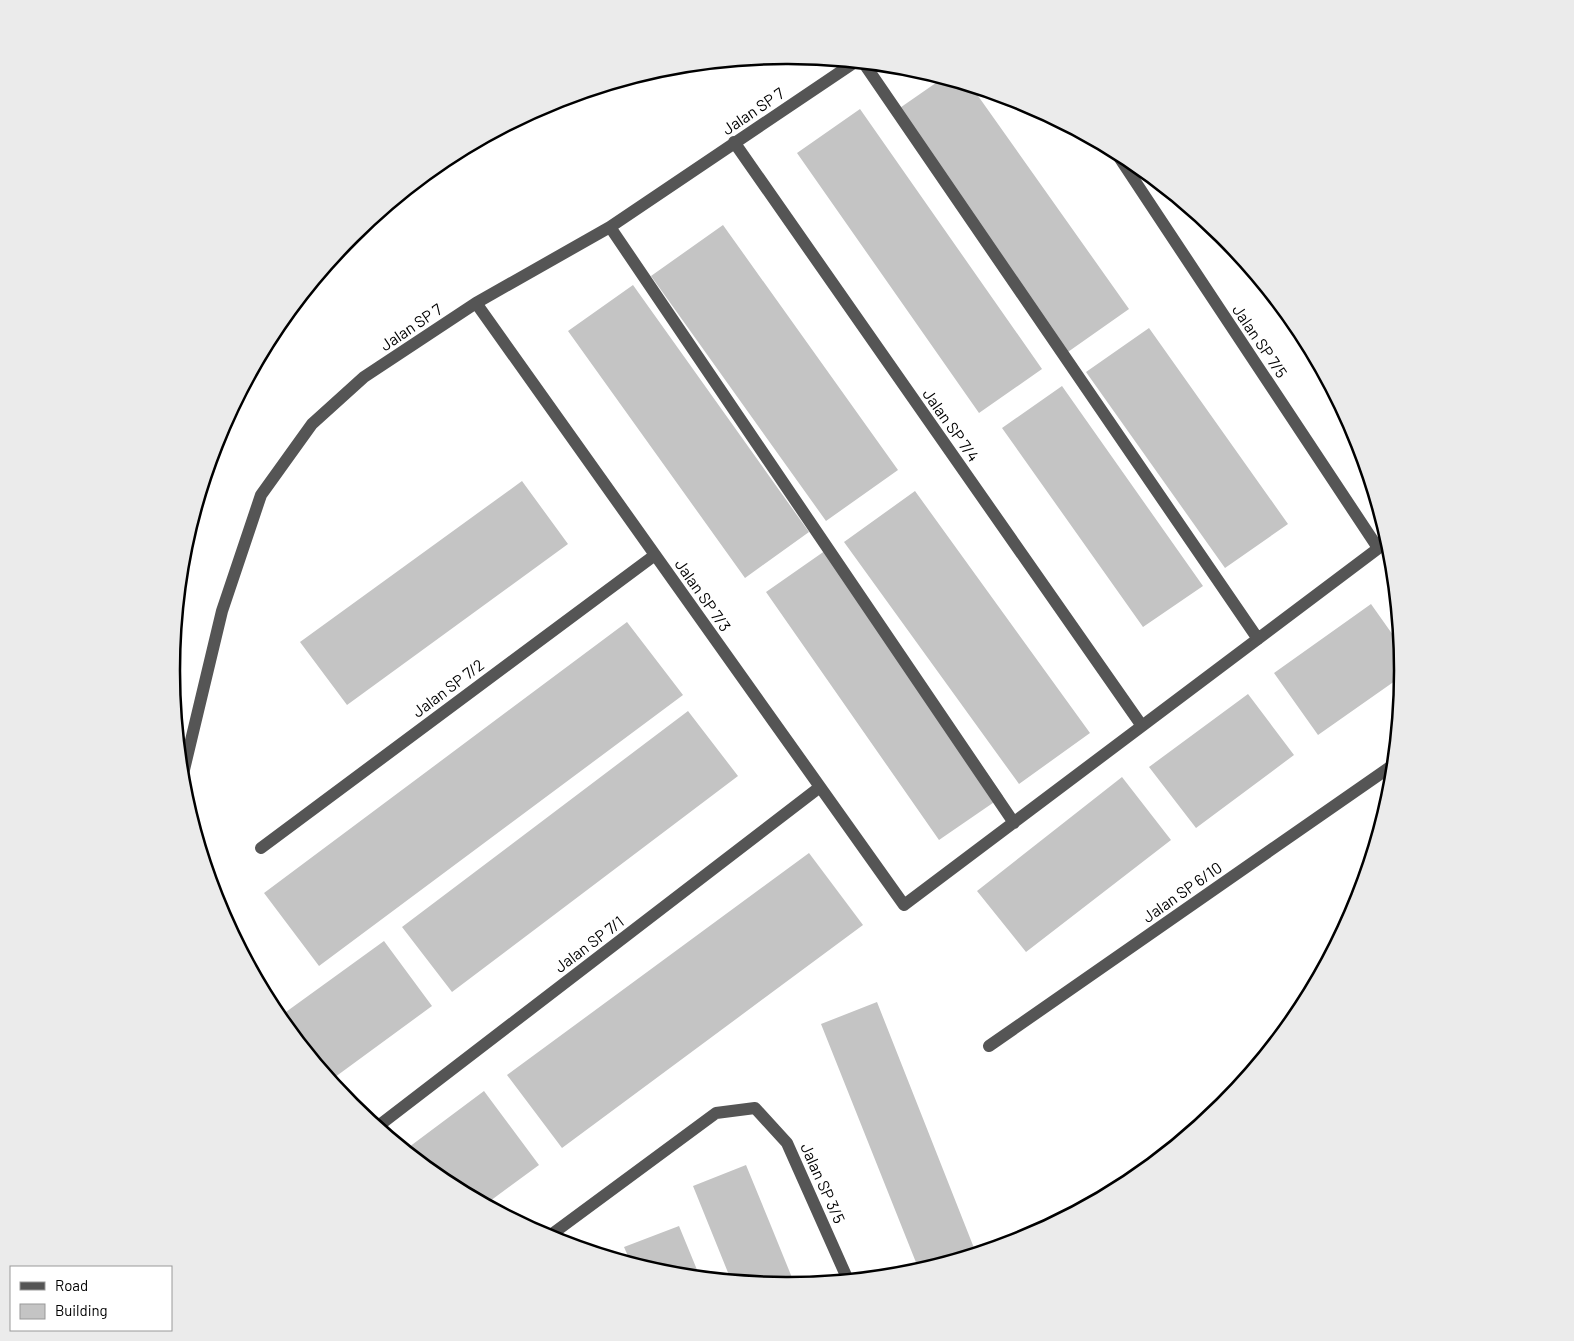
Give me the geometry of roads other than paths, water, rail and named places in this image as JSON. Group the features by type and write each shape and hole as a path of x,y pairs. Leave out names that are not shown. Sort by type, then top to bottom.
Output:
{"street":[{"name":"Jalan SP 7","path":"187,759 222,611 261,495 312,424 364,377 476,303 610,227 847,67"},
{"path":"868,69 1258,639"},
{"name":"Jalan SP 7/4","path":"734,142 1142,726"},
{"name":"Jalan SP 7/5","path":"1125,167 1379,538"},
{"path":"610,227 1014,822 1381,546"},
{"name":"Jalan SP 7/3","path":"476,303 904,905 1014,822"},
{"name":"Jalan SP 7/2","path":"261,848 655,555"},
{"name":"Jalan SP 6/10","path":"988,1046 1385,770"},
{"name":"Jalan SP 7/1","path":"382,1123 820,787"},
{"name":"Jalan SP 3/5","path":"556,1231 716,1113 755,1108 787,1143 845,1274"}]}
